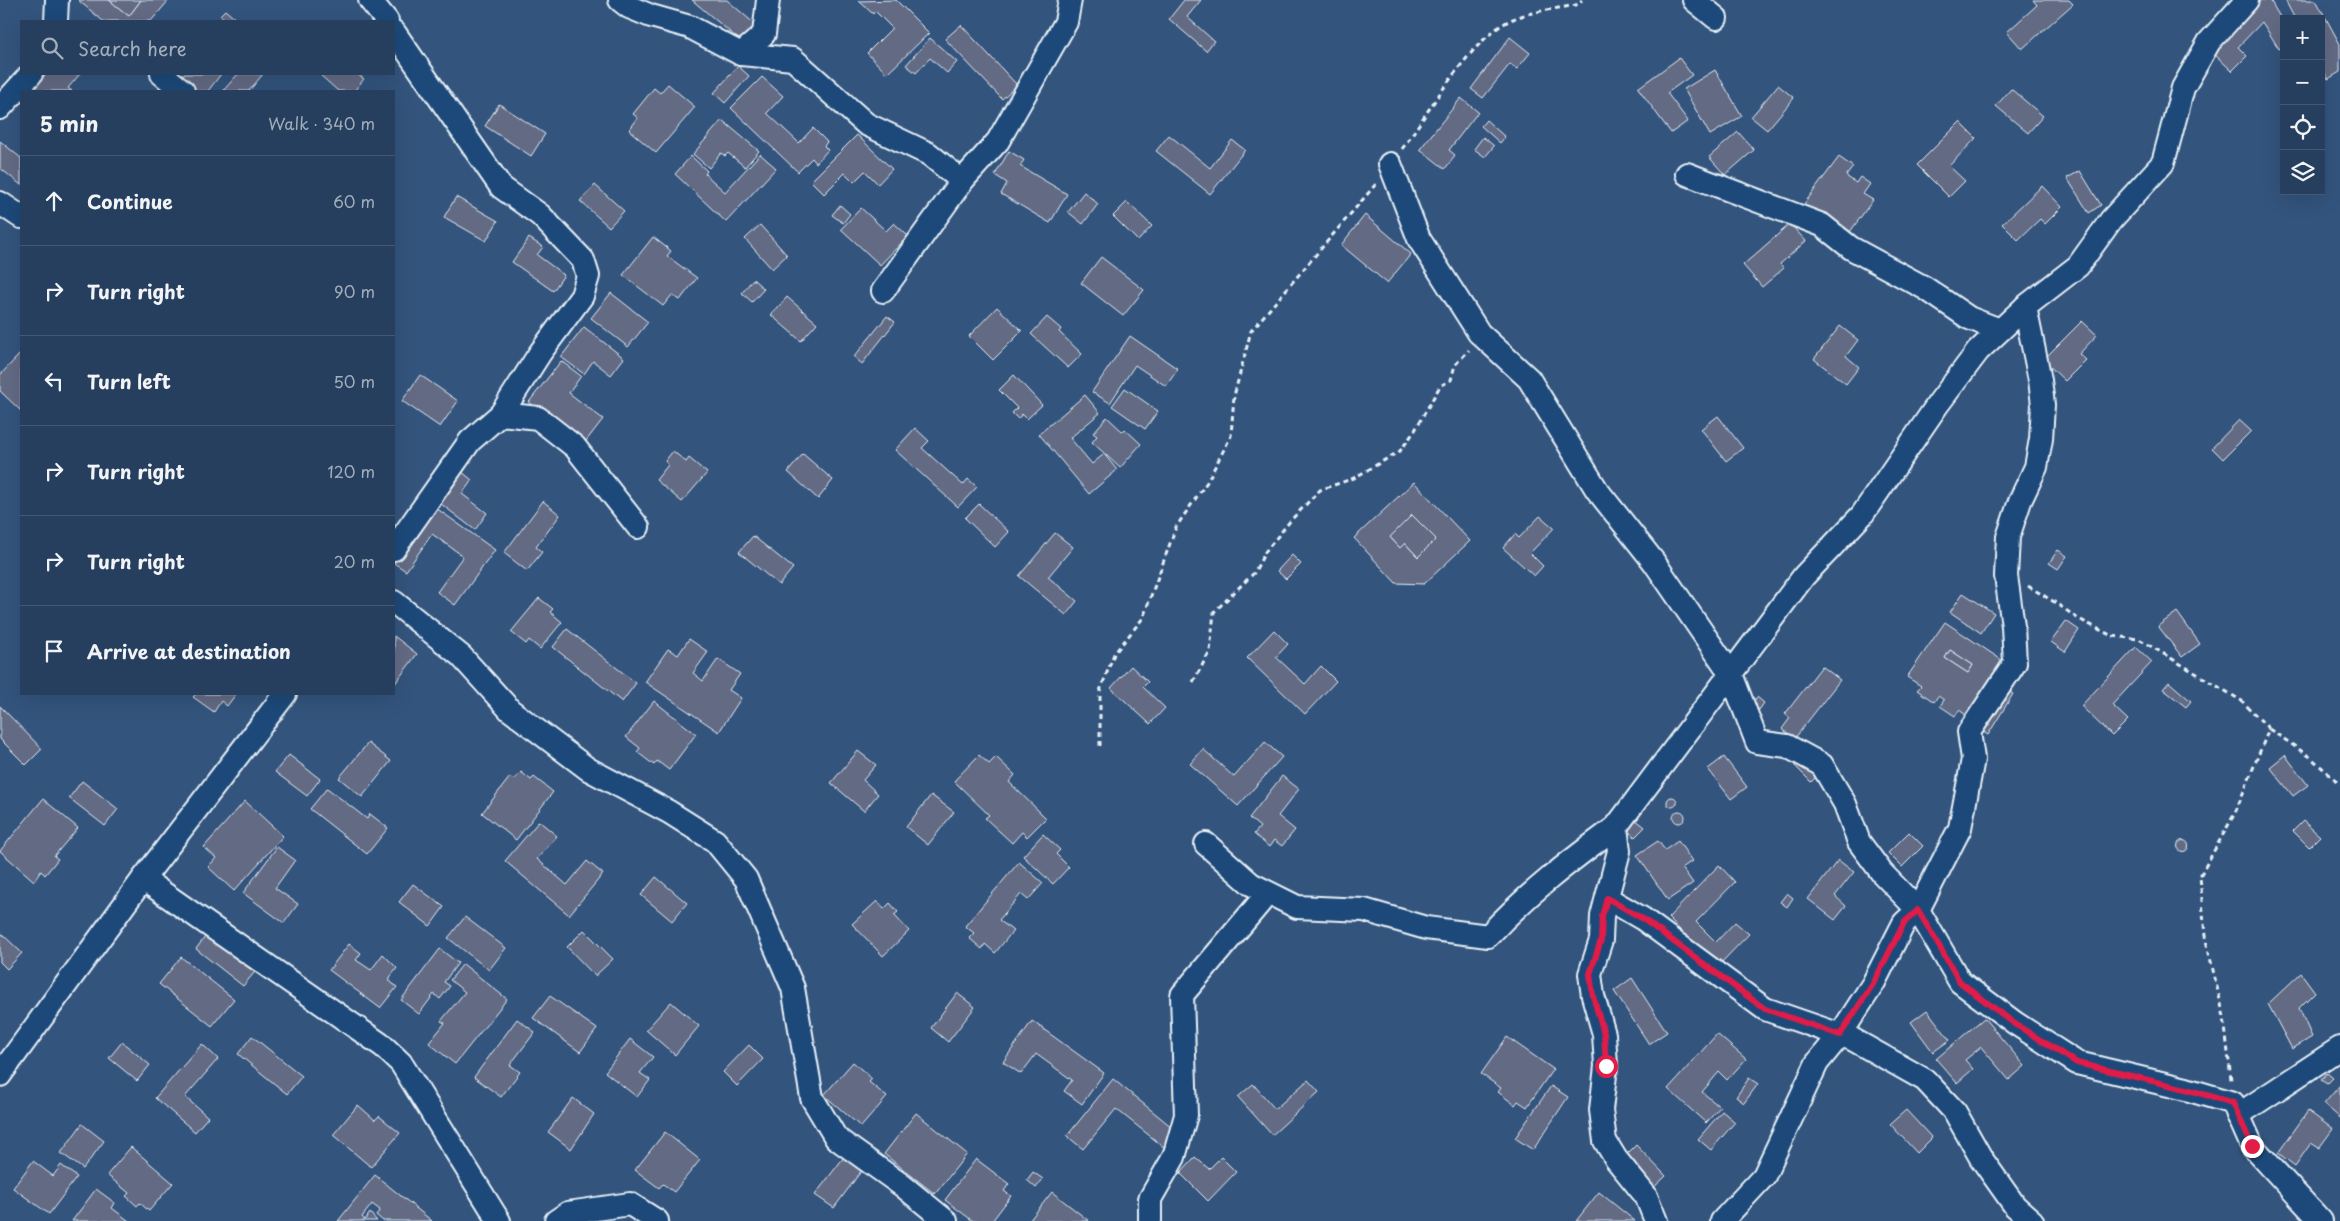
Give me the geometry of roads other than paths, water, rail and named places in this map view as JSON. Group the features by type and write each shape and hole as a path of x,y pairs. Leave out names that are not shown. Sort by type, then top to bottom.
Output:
{"street":[{"path":"370,0 386,20"},
{"path":"620,0 629,7 690,28 741,54 793,60 866,124 929,154 962,181"},
{"path":"741,54 764,34 768,0"},
{"path":"883,291 962,181 998,141 1066,22 1070,0"},
{"path":"1694,0 1716,18"},
{"path":"1206,844 1251,884 1296,907 1364,910 1426,928 1488,936 1515,907 1576,856 1616,827 1804,576 1862,515 1978,351 2025,307 2078,266 2111,220 2163,163 2183,88 2209,42 2247,0"},
{"path":"395,33 501,187 546,221 583,260 588,276 582,296 540,353 501,414 470,441 395,548"},
{"path":"0,108 29,75"},
{"path":"163,75 182,90"},
{"path":"1390,164 1419,239 1479,333 1530,379 1597,490 1654,562 1731,674 1757,742 1787,746 1822,765 1845,804 1859,842 1882,873 1918,910 1960,982 2015,1024 2077,1063 2186,1089 2235,1109 2252,1146 2321,1221"},
{"path":"1687,174 1822,225 1851,248 1925,288 1969,318 2000,330"},
{"path":"0,203 20,216"},
{"path":"1722,1221 1764,1176 1817,1063 1840,1035 1873,984 1904,923 1918,910 1960,828 1973,759 1969,732 2015,663 2014,626 2006,576 2008,537 2020,501 2036,468 2041,439 2043,405 2040,380 2025,307"},
{"path":"501,414 538,418 575,447 638,527"},
{"path":"395,603 461,656 510,710 588,769 669,812 715,840 746,879 793,988 812,1098 836,1138 903,1186 946,1221"},
{"path":"0,1075 143,879 284,695"},
{"path":"1616,827 1619,851 1602,916 1601,940 1590,974 1593,996 1604,1034 1606,1066 1601,1110 1605,1140 1624,1170 1646,1196 1656,1221"},
{"path":"143,879 383,1046 401,1063 499,1221"},
{"path":"1150,1221 1150,1199 1174,1156 1186,1115 1182,995 1268,893"},
{"path":"1607,898 1643,919 1765,1009 1852,1039 1925,1080 1955,1112 1981,1158 2015,1206 2032,1221"},
{"path":"2235,1109 2340,1048"},
{"path":"556,1221 568,1213 630,1204 657,1221"}]}
